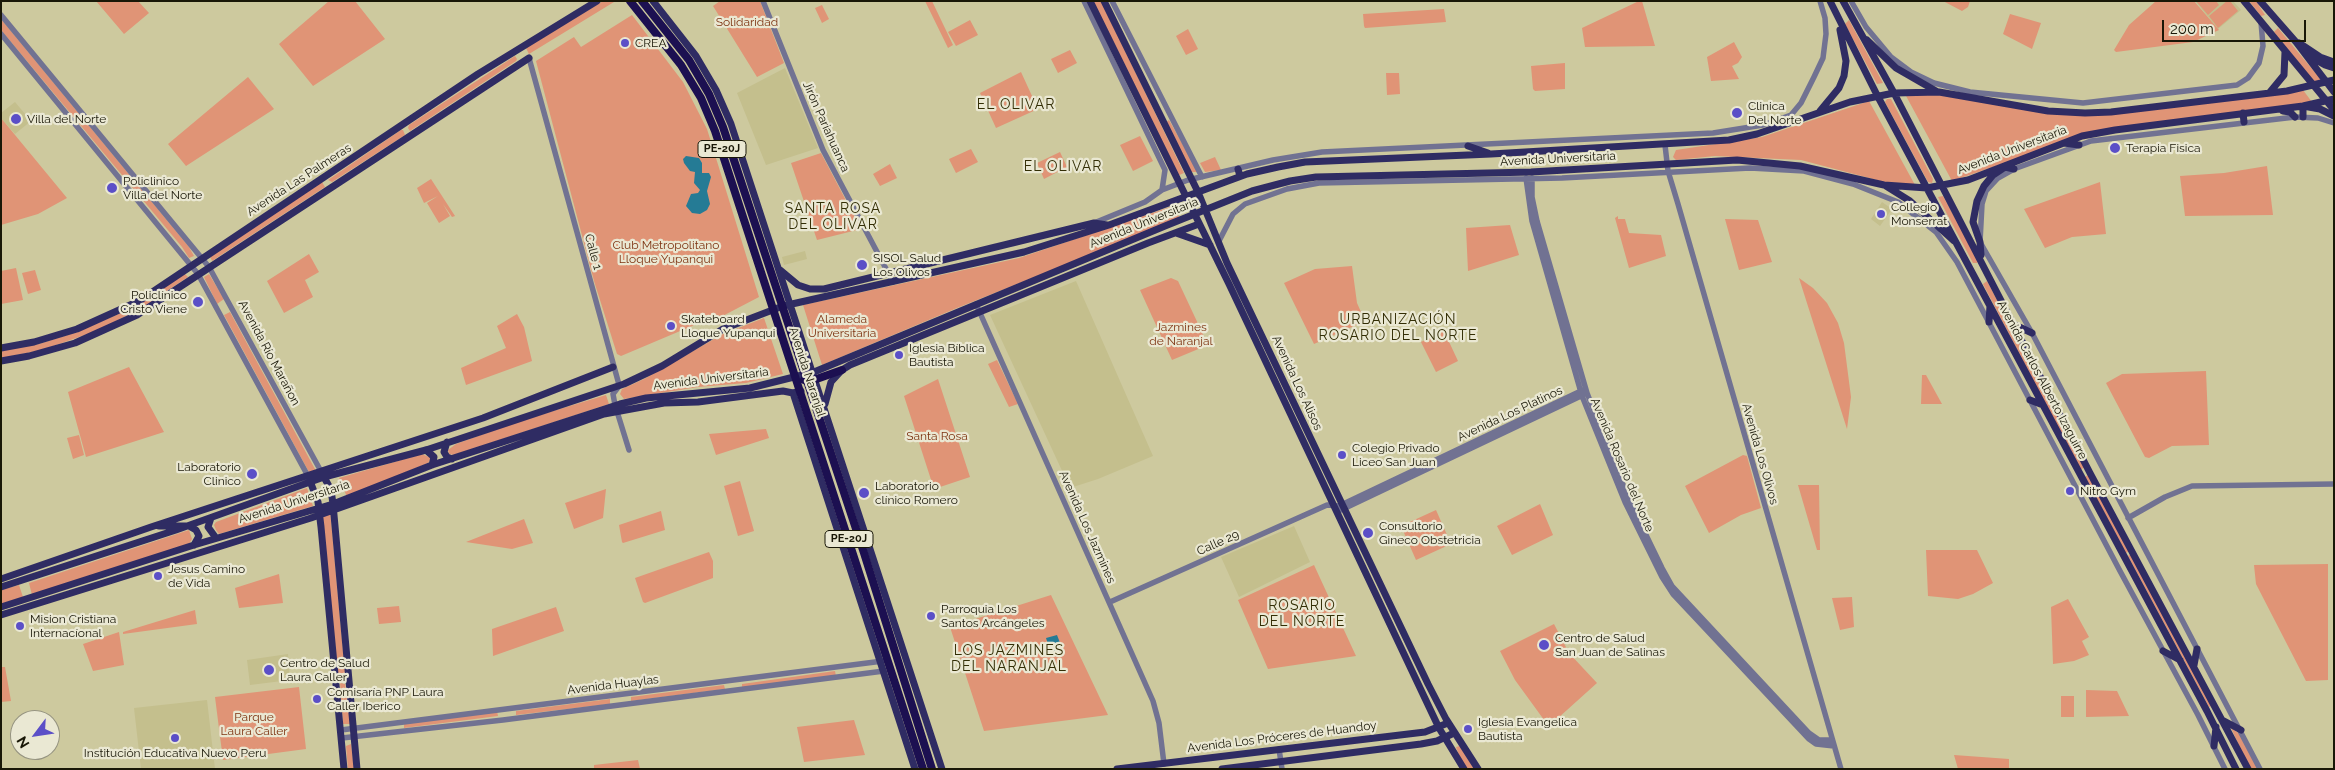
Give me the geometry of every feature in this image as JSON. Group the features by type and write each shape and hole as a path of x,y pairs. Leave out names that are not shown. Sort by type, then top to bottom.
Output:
{"highway":[{"name":"Avenida Naranjal","path":"630,1 681,65 701,98 724,156 802,391 884,661 923,769"},
{"name":"Avenida Naranjal","path":"642,1 677,44 709,94 733,153 811,377 932,769"},
{"path":"797,377 811,377 842,370"},
{"path":"799,411 807,408"}],"main road":[{"name":"Avenida Las Palmeras","path":"1,348 56,336 98,321 139,301 478,74 596,1"},
{"name":"Avenida Naranjal","path":"653,1 696,56 720,98 741,150 778,268 787,305"},
{"name":"Avenida Los Alisos","path":"1090,1 1178,184 1210,246 1243,304 1250,311 1448,723 1478,769"},
{"name":"Avenida Los Alisos","path":"1104,1 1207,210 1243,304 1243,314 1439,728 1464,769"},
{"name":"Avenida Carlos Alberto Izaguirre","path":"1830,1 1927,188 2208,710 2236,769"},
{"path":"2244,1 2334,110"},
{"path":"2260,1 2330,81 2334,92"},
{"name":"Avenida Carlos Alberto Izaguirre","path":"1846,2 1860,33 1894,92 1941,185 1991,277 2090,473 2248,769"},
{"path":"1820,111 1839,88 1844,76 1846,60 1843,37 1834,8 1836,3 1846,2"},
{"path":"2261,22 2271,15"},
{"path":"2268,31 2278,23"},
{"path":"1860,33 1896,68 1939,92"},
{"path":"2298,45 2334,62"},
{"path":"2298,45 2318,62 2334,68"},
{"path":"2269,93 2284,75 2285,51"},
{"name":"Avenida Las Palmeras","path":"1,361 54,350 93,336 137,314 529,58"},
{"name":"Avenida Universitaria","path":"377,458 426,450 619,386 662,366 723,329 775,308 1024,252 1109,225 1198,192 1239,173 1305,162 1665,145 1743,138 1793,118 1894,92 1939,92 2072,113 2111,112 2269,93 2313,86 2330,81"},
{"name":"Avenida Universitaria","path":"811,377 918,328 1242,195 1273,185 1316,177 1668,167 1737,160 1800,166 1853,181 1927,188 1968,180 2005,167 2062,142 2115,130 2303,106 2334,99"},
{"path":"2273,110 2290,112 2299,117 2303,106 2320,109 2334,116"},
{"path":"2243,114 2244,122"},
{"path":"2062,142 2079,145"},
{"path":"1468,146 1491,154"},
{"path":"1349,150 1350,160"},
{"path":"1970,268 1978,267 1982,260 1980,242 1974,222 1977,200 1988,180 2005,167 2014,169"},
{"path":"1884,185 1910,201 1958,245"},
{"path":"1242,195 1245,204"},
{"path":"1922,220 1931,221"},
{"name":"Avenida Universitaria","path":"778,268 798,285 816,290 889,274 1094,223"},
{"path":"1094,223 1109,225"},
{"name":"Avenida Universitaria","path":"842,370 1109,259 1199,224"},
{"path":"1176,233 1210,246"},
{"path":"1967,233 1980,242"},
{"path":"1109,259 1123,243"},
{"path":"1979,284 1982,278 1991,277"},
{"path":"1989,322 1990,306"},
{"path":"1243,314 1250,311"},
{"path":"2014,324 2032,333"},
{"path":"918,328 921,336"},
{"name":"Avenida Universitaria","path":"1,579 152,526 377,458 614,367"},
{"path":"825,407 831,382 842,370"},
{"name":"Avenida Universitaria","path":"333,507 394,479 452,458 646,398 750,388 797,377"},
{"name":"Avenida Naranjal","path":"811,377 825,407 942,769"},
{"name":"Avenida Universitaria","path":"1,607 216,538 319,512 444,471 615,408 698,402 783,391 793,393 802,391"},
{"name":"Avenida Naranjal","path":"793,393 884,661 884,671 914,769"},
{"path":"2030,400 2044,405"},
{"path":"447,442 444,452 452,458"},
{"path":"426,450 434,457 432,465"},
{"path":"441,462 444,471"},
{"path":"2082,478 2083,472 2090,473"},
{"name":"Avenida Río Marañon","path":"322,474 331,490 357,769"},
{"path":"394,479 428,476"},
{"name":"Avenida Universitaria","path":"1,587 189,526 309,478"},
{"name":"Avenida Río Marañon","path":"309,478 319,512 344,769"},
{"path":"211,518 208,527 216,538"},
{"name":"Avenida Universitaria","path":"1,615 274,524"},
{"path":"152,526 189,526 198,532 199,536 194,545"},
{"path":"1377,596 1385,593"},
{"path":"2194,665 2198,649"},
{"path":"2163,651 2180,661"},
{"path":"2208,710 2212,712 2217,708"},
{"path":"2224,721 2241,730"},
{"name":"Avenida Los Próceres de Huandoy","path":"1117,769 1425,732 1448,723"},
{"path":"2214,746 2216,726"},
{"name":"Avenida Los Próceres de Huandoy","path":"1222,769 1282,765 1421,744 1444,738 1454,733"}],"street":[{"name":"Jirón Pariahuanca","path":"763,1 822,150 893,282"},
{"name":"Avenida Universitaria","path":"1084,1 1162,164 1165,178 1162,190"},
{"path":"1112,1 1202,177"},
{"path":"1793,118 1808,90 1825,49 1825,18 1820,1"},
{"path":"1846,2 1891,57 1911,72 1934,83 1970,92 2083,104 2222,88 2243,82 2252,74 2262,56 2261,22"},
{"name":"Avenida Río Marañon","path":"1,15 209,267 322,474"},
{"name":"Avenida Río Marañon","path":"1,34 198,274 309,478"},
{"name":"Calle 1","path":"529,58 619,386 614,394 615,408"},
{"name":"Avenida Universitaria","path":"1980,242 1982,204 1986,192 1998,178 2014,169 2079,145 2091,141 2136,134 2299,117 2318,118 2334,123"},
{"name":"Avenida Universitaria","path":"1094,223 1145,202 1162,190 1192,179 1239,173 1273,160 1349,150 1468,146 1736,131 1793,118"},
{"name":"Avenida Los Olivos","path":"1665,145 1668,167 1841,769"},
{"name":"Avenida Universitaria","path":"1219,241 1233,214 1245,204 1288,189 1319,183 1529,178 1668,167"},
{"name":"Avenida Rosario del Norte","path":"1529,178 1532,221 1584,392 1629,500 1672,586 1809,733 1819,740 1833,743"},
{"name":"Avenida Universitaria","path":"1853,181 1893,199 1922,220"},
{"name":"Avenida Carlos Alberto Izaguirre","path":"1922,220 1936,232 1958,262 2225,769"},
{"name":"Avenida Carlos Alberto Izaguirre","path":"1980,242 2032,333 2260,769"},
{"name":"Avenida Los Jazmines","path":"976,304 1153,701 1159,723 1164,764"},
{"name":"Avenida Los Platinos","path":"1336,509 1584,392"},
{"path":"615,408 629,450"},
{"path":"2128,518 2192,486 2334,484"},
{"name":"Calle 29","path":"1110,602 1327,505 1336,509"},
{"name":"Avenida Huaylas","path":"341,730 884,661"},
{"name":"Avenida Huaylas","path":"342,738 503,720 884,671"},
{"path":"1279,749 1282,765"}],"shaded area":[{"path":"2195,1 2233,1 2241,10 2218,29"},
{"path":"785,68 818,148 766,165 737,93"},
{"name":"Villa del Norte","path":"15,102 31,121 15,134 1,118 1,113"},
{"name":"Collegio Monserrat","path":"1882,202 1892,209 1880,226 1871,219"},
{"path":"805,251 807,259 784,265 782,257"},
{"path":"1076,281 1153,456 1098,479 1070,488 990,315"},
{"path":"1294,526 1310,562 1239,597 1221,557"},
{"name":"Centro de Salud Laura Caller","path":"288,654 290,680 250,685 247,660"},
{"name":"Institución Educativa Nuevo Peru","path":"207,700 215,769 141,769 134,708"}],"green space":[{"path":"96,1 138,1 149,13 124,34"},
{"path":"329,1 355,1 385,39 313,86 279,44"},
{"path":"603,1 614,2 529,54 526,48"},
{"name":"Solidaridad","path":"720,1 760,1 784,63 757,77 713,6"},
{"path":"925,1 932,1 953,45 948,48"},
{"path":"1093,1 1101,1 1184,173 1177,176"},
{"path":"1642,1 1655,46 1585,47 1582,28"},
{"path":"1943,1 1970,1 1968,7 1962,11"},
{"path":"2156,1 2194,1 2219,30 2193,42 2116,52 2114,50 2129,25"},
{"path":"2196,1 2216,1 2219,5 2208,15"},
{"path":"2227,1 2230,1 2238,11 2218,28 2209,16"},
{"path":"2249,1 2256,1 2265,15 2261,16"},
{"path":"822,5 829,19 822,23 815,8"},
{"path":"1444,9 1446,22 1365,28 1364,26 1363,14"},
{"path":"2010,14 2041,23 2032,49 2003,34"},
{"name":"Club Metropolitano Lloque Yupanqui","path":"632,15 683,82 707,129 759,297 713,321 711,318 621,356 617,354 594,281 536,61 574,37 581,47"},
{"path":"1,19 189,247 194,256 189,258 182,247 1,30"},
{"path":"970,20 978,35 956,46 948,32"},
{"path":"1849,20 1883,83 1877,84 1845,24"},
{"path":"2278,28 2322,81 2315,83 2274,32"},
{"path":"1188,29 1198,49 1186,55 1176,36"},
{"path":"1734,42 1742,57 1738,63 1732,66 1739,79 1711,81 1707,57"},
{"path":"1070,50 1077,63 1058,73 1051,59"},
{"path":"515,56 516,61 410,131 409,125"},
{"path":"1565,63 1565,89 1535,91 1533,89 1531,66"},
{"path":"1021,72 1038,109 996,128 980,93"},
{"path":"1386,73 1399,73 1400,94 1387,95"},
{"path":"248,77 274,109 186,166 168,144"},
{"path":"2303,90 2312,102 2104,129 1952,181 1905,94 1938,95 2064,115"},
{"path":"1887,99 1891,99 1933,179 1932,183 1928,182 1885,102"},
{"path":"1869,101 1915,185 1888,183 1801,160 1715,156 1676,160 1673,157 1676,150 1762,137"},
{"name":"Villa del Norte","path":"1,118 67,198 38,214 1,225"},
{"path":"1169,120 1198,172 1189,172 1165,123"},
{"path":"403,130 405,135 332,182 328,180"},
{"path":"1140,136 1153,161 1133,171 1120,145"},
{"path":"971,149 978,162 956,173 949,159"},
{"path":"1060,152 1067,167 1044,179 1037,163"},
{"path":"821,153 861,229 817,240 791,163"},
{"path":"1215,157 1221,170 1205,172 1200,163"},
{"path":"890,164 897,178 880,186 873,174"},
{"path":"2267,166 2273,215 2185,216 2180,176 2224,173"},
{"path":"431,179 455,216 452,217 443,204 450,216 439,223 427,203 438,196 424,203 417,188"},
{"path":"322,182 325,187 212,261 209,254"},
{"path":"2100,182 2106,234 2072,237 2045,248 2024,209"},
{"path":"1943,196 1978,260 1977,263 1973,263 1938,197"},
{"name":"Alameda Universitaria","path":"1173,206 1180,219 957,308 822,365 803,305 1019,258"},
{"path":"1618,216 1618,219 1625,219 1629,233 1661,235 1666,256 1629,268 1615,218"},
{"path":"1725,219 1758,220 1772,262 1739,270"},
{"path":"1510,225 1519,255 1468,271 1466,228"},
{"path":"309,254 319,272 305,280 313,297 284,313 267,281"},
{"path":"1352,266 1357,303 1365,321 1314,344 1284,283 1315,269"},
{"path":"16,268 23,300 1,304 1,271"},
{"path":"35,270 41,290 28,294 22,273"},
{"path":"184,273 188,277 164,293 162,289"},
{"path":"209,274 224,299 217,304 204,277"},
{"name":"Jazmines de Naranjal","path":"1171,278 1178,281 1208,345 1172,360 1140,290"},
{"path":"1799,278 1813,288 1827,303 1838,323 1844,343 1851,397 1847,429"},
{"path":"1987,281 2085,467 2080,470 1983,284"},
{"path":"158,293 158,299 99,330 42,350 1,358 1,351 39,344 77,332 121,313"},
{"path":"230,312 316,471 310,474 224,315"},
{"path":"517,314 524,327 532,361 466,385 461,368 506,348 497,326"},
{"path":"764,318 783,374 746,383 698,387 624,399 620,394 622,389 644,379 723,334"},
{"path":"1444,331 1458,361 1436,372 1421,342"},
{"path":"997,360 1018,404 1009,407 988,364"},
{"path":"129,367 164,432 86,457 68,392"},
{"path":"2206,371 2209,445 2172,446 2149,458 2145,457 2106,383 2122,374"},
{"path":"1922,375 1926,375 1942,404 1921,404"},
{"name":"Santa Rosa","path":"938,379 970,477 934,489 904,396"},
{"path":"606,395 609,404 454,455 449,454 448,450 456,444 517,422"},
{"path":"766,429 769,438 716,455 709,434"},
{"path":"79,435 84,455 73,459 67,438"},
{"path":"422,454 431,458 428,463 347,497 339,478"},
{"path":"1743,455 1747,456 1761,508 1741,515 1709,533 1685,486"},
{"path":"2088,475 2131,550 2126,553 2085,477"},
{"path":"740,481 754,531 738,536 724,486"},
{"path":"1798,485 1819,485 1820,550 1817,550"},
{"path":"307,488 313,506 219,534 216,530 214,525 216,522"},
{"path":"606,489 603,518 574,529 565,503"},
{"path":"1540,504 1553,535 1512,555 1497,526"},
{"path":"330,510 345,673 341,676 338,674 322,512"},
{"path":"1436,510 1451,544 1416,560 1401,526"},
{"path":"661,511 665,530 622,542 619,525"},
{"path":"524,519 533,543 512,549 466,542"},
{"path":"189,530 192,539 189,544 32,595 29,583"},
{"path":"1926,550 1977,550 1993,583 1973,594 1958,599 1928,596"},
{"path":"709,552 713,561 713,578 645,603 643,602 635,578"},
{"path":"2132,553 2213,705 2209,707 2128,556"},
{"path":"2328,564 2328,680 2306,681 2256,584 2254,565"},
{"path":"1314,565 1356,656 1268,669 1238,600"},
{"path":"279,574 283,603 239,608 235,588"},
{"path":"19,585 23,597 1,604 1,590"},
{"path":"1051,595 1108,715 984,731 950,627"},
{"path":"1852,597 1854,627 1840,630 1832,598"},
{"path":"2068,599 2089,637 2082,641 2089,655 2074,661 2053,664 2051,607"},
{"path":"399,606 401,622 379,624 377,608"},
{"path":"556,607 564,631 493,656 492,629"},
{"path":"195,610 197,624 123,634 123,632"},
{"path":"1554,624 1569,653 1597,683 1557,719 1547,724 1515,680 1500,651"},
{"path":"119,632 124,665 93,671 83,644"},
{"path":"1,667 5,667 11,701 1,702"},
{"path":"835,671 836,676 742,688 742,684"},
{"path":"340,683 345,684 348,707 342,707"},
{"path":"724,685 725,689 631,701 631,697"},
{"name":"Parque Laura Caller","path":"299,687 306,749 223,760 215,697"},
{"path":"2086,690 2117,691 2129,716 2086,717"},
{"path":"2061,696 2074,696 2074,717 2061,717"},
{"path":"610,699 610,704 516,715 516,711"},
{"path":"342,709 349,709 350,724 343,724"},
{"path":"497,711 498,716 404,728 404,724"},
{"path":"854,720 865,755 804,762 797,727"},
{"path":"2231,728 2240,734 2258,769 2250,769"},
{"path":"351,744 354,769 348,769 346,746"},
{"path":"1460,746 1474,769 1467,769 1460,758 1456,747"},
{"path":"1954,755 2009,759 2009,769 1958,769"},
{"path":"638,760 640,769 594,769 594,765"}],"water":[{"path":"686,156 699,158 702,163 702,173 709,173 711,177 707,191 710,204 707,210 700,214 692,213 686,206 691,194 698,193 700,190 694,183 695,172 690,171 684,163 683,159"},
{"path":"1057,635 1064,653 1052,657 1046,638"}],"place":[{"name":"CREA","path":"625,43"},
{"name":"Clinica Del Norte","path":"1737,113"},
{"name":"Villa del Norte","path":"16,119"},
{"name":"Terapia Fisica","path":"2115,148"},
{"name":"Policlinico Villa del Norte","path":"112,188"},
{"name":"Collegio Monserrat","path":"1881,214"},
{"name":"SISOL Salud Los Olivos","path":"862,265"},
{"name":"Policlínico Cristo Viene","path":"198,302"},
{"name":"Skateboard Lloque Yupanqui","path":"671,326"},
{"name":"Iglesia Bíblica Bautista","path":"899,355"},
{"name":"Colegio Privado Liceo San Juan","path":"1342,455"},
{"name":"Laboratorio Clinico","path":"252,474"},
{"name":"Nitro Gym","path":"2070,491"},
{"name":"Laboratorio clínico Romero","path":"864,493"},
{"name":"Consultorio Gineco Obstetricia","path":"1368,533"},
{"name":"Jesus Camino de Vida","path":"158,576"},
{"name":"Parroquia Los Santos Arcángeles","path":"931,616"},
{"name":"Mision Cristiana Internacíonal","path":"20,626"},
{"name":"Centro de Salud San Juan de Salinas","path":"1544,645"},
{"name":"Centro de Salud Laura Caller","path":"269,670"},
{"name":"Comisaría PNP Laura Caller Iberico","path":"317,699"},
{"name":"Iglesia Evangelica Bautista","path":"1468,729"},
{"name":"Institución Educativa Nuevo Peru","path":"175,738"}],"district":[{"name":"EL OLIVAR","path":"1016,105"},
{"name":"EL OLIVAR","path":"1063,167"},
{"name":"SANTA ROSA DEL OLIVAR","path":"833,217"},
{"name":"URBANIZACIÓN ROSARIO DEL NORTE","path":"1398,328"},
{"name":"ROSARIO DEL NORTE","path":"1302,614"},
{"name":"LOS JAZMINES DEL NARANJAL","path":"1009,660"}]}
